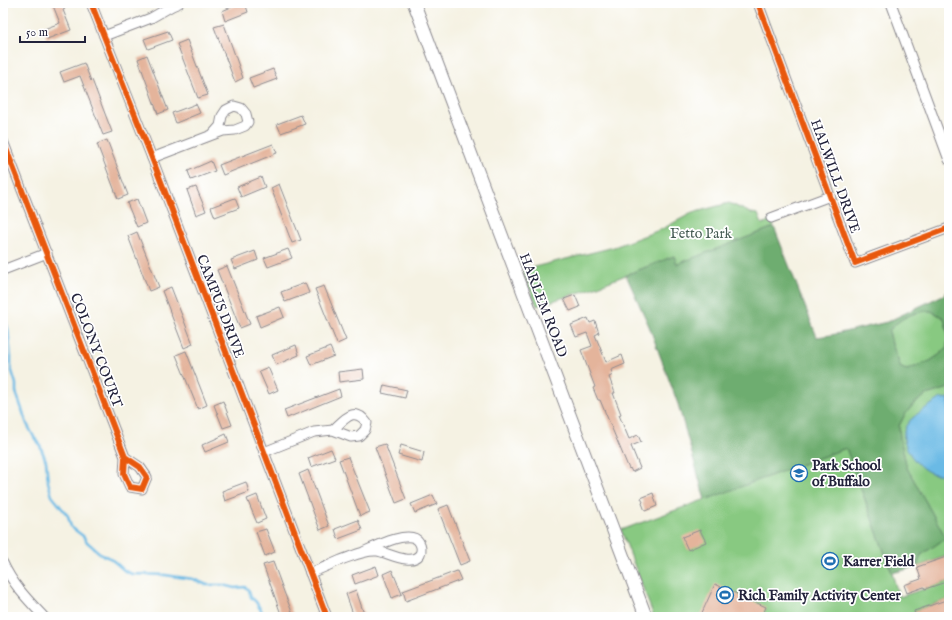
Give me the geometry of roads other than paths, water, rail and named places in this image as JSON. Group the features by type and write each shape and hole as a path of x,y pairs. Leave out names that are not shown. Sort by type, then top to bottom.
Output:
{"main road":[{"name":"HARLEM ROAD","path":"414,3 646,617"}],"street":[{"name":"CAMPUS DRIVE","path":"91,3 152,158 327,617"},
{"name":"HALWILL DRIVE","path":"758,3 855,263 949,228"},
{"path":"890,3 949,160"},
{"path":"104,36 151,18 175,4"},
{"path":"152,158 212,135"},
{"name":"COLONY COURT","path":"3,141 125,457"},
{"path":"771,218 830,196"},
{"path":"3,270 47,253"},
{"path":"264,452 314,432 333,430"},
{"path":"310,573 394,539 413,537 417,539 421,548 420,554 410,559 377,551 363,552"},
{"path":"3,563 25,598 44,617"}],"water":[{"path":"941,398 949,398 949,474 935,474 925,470 914,460 906,446 904,439 904,432 909,422"}],"waterway":[{"path":"3,312 8,329 11,368 16,384 16,392 27,424 35,439 39,443 46,461 48,482 52,496 68,516 71,527 83,536 87,542 102,555 110,558 125,571 132,574 165,575 193,579 207,585 223,585 235,588 245,587 265,617"}],"place":[{"name":"Park School of Buffalo","path":"799,473"},
{"name":"Karrer Field","path":"830,561"},
{"name":"Rich Family Activity Center","path":"725,595"}],"park label":[{"name":"Fetto Park","path":"701,233"}]}
